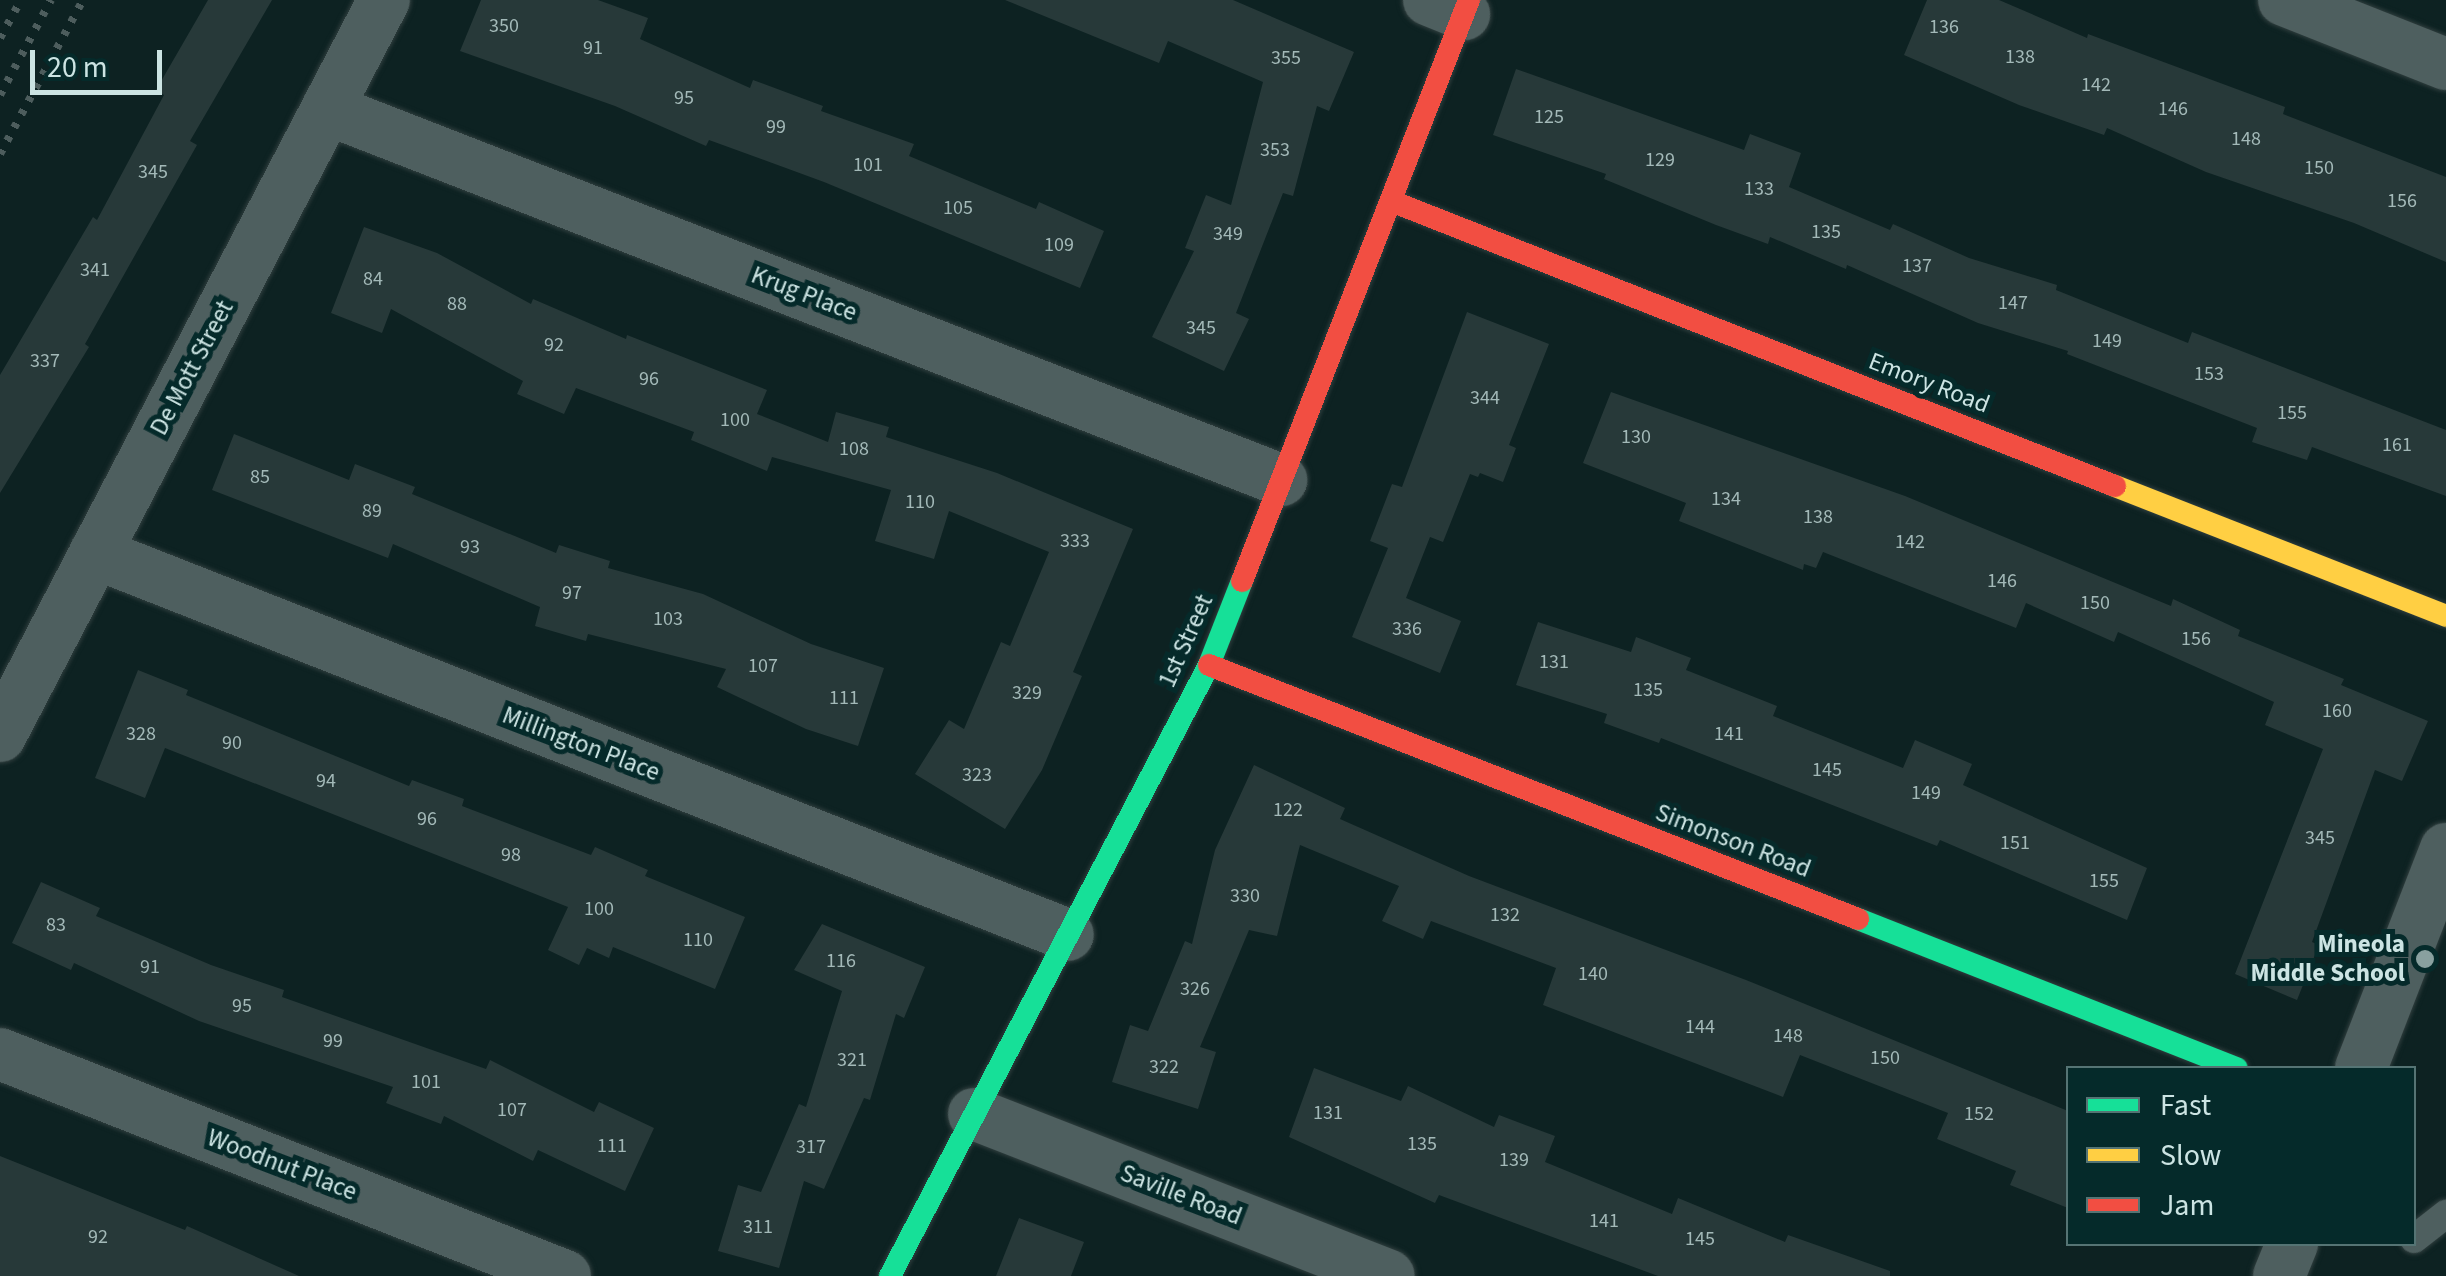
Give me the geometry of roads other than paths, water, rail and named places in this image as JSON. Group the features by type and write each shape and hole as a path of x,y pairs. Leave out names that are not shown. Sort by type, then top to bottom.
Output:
{"street":[{"name":"De Mott Street","path":"0,736 384,0"},
{"path":"2284,0 2446,64"},
{"name":"1st Street","path":"890,1276 1208,666 1391,201 1454,5"},
{"name":"Krug Place","path":"327,109 1282,480"},
{"name":"Emory Road","path":"1391,201 2446,616"},
{"name":"Millington Place","path":"95,553 1068,935"},
{"name":"Simonson Road","path":"1208,666 2232,1066"},
{"path":"2361,1066 2435,908 2446,850"},
{"name":"Woodnut Place","path":"0,1054 565,1276"},
{"name":"Saville Road","path":"974,1114 1388,1276"},
{"path":"2279,1276 2291,1246"}],"lane":[{"path":"2416,1238 2446,1214"}],"railway":[{"path":"0,38 21,0"},
{"path":"0,95 51,0"},
{"path":"0,154 83,0"}],"place":[{"name":"Mineola Middle School","path":"2425,959"}]}
